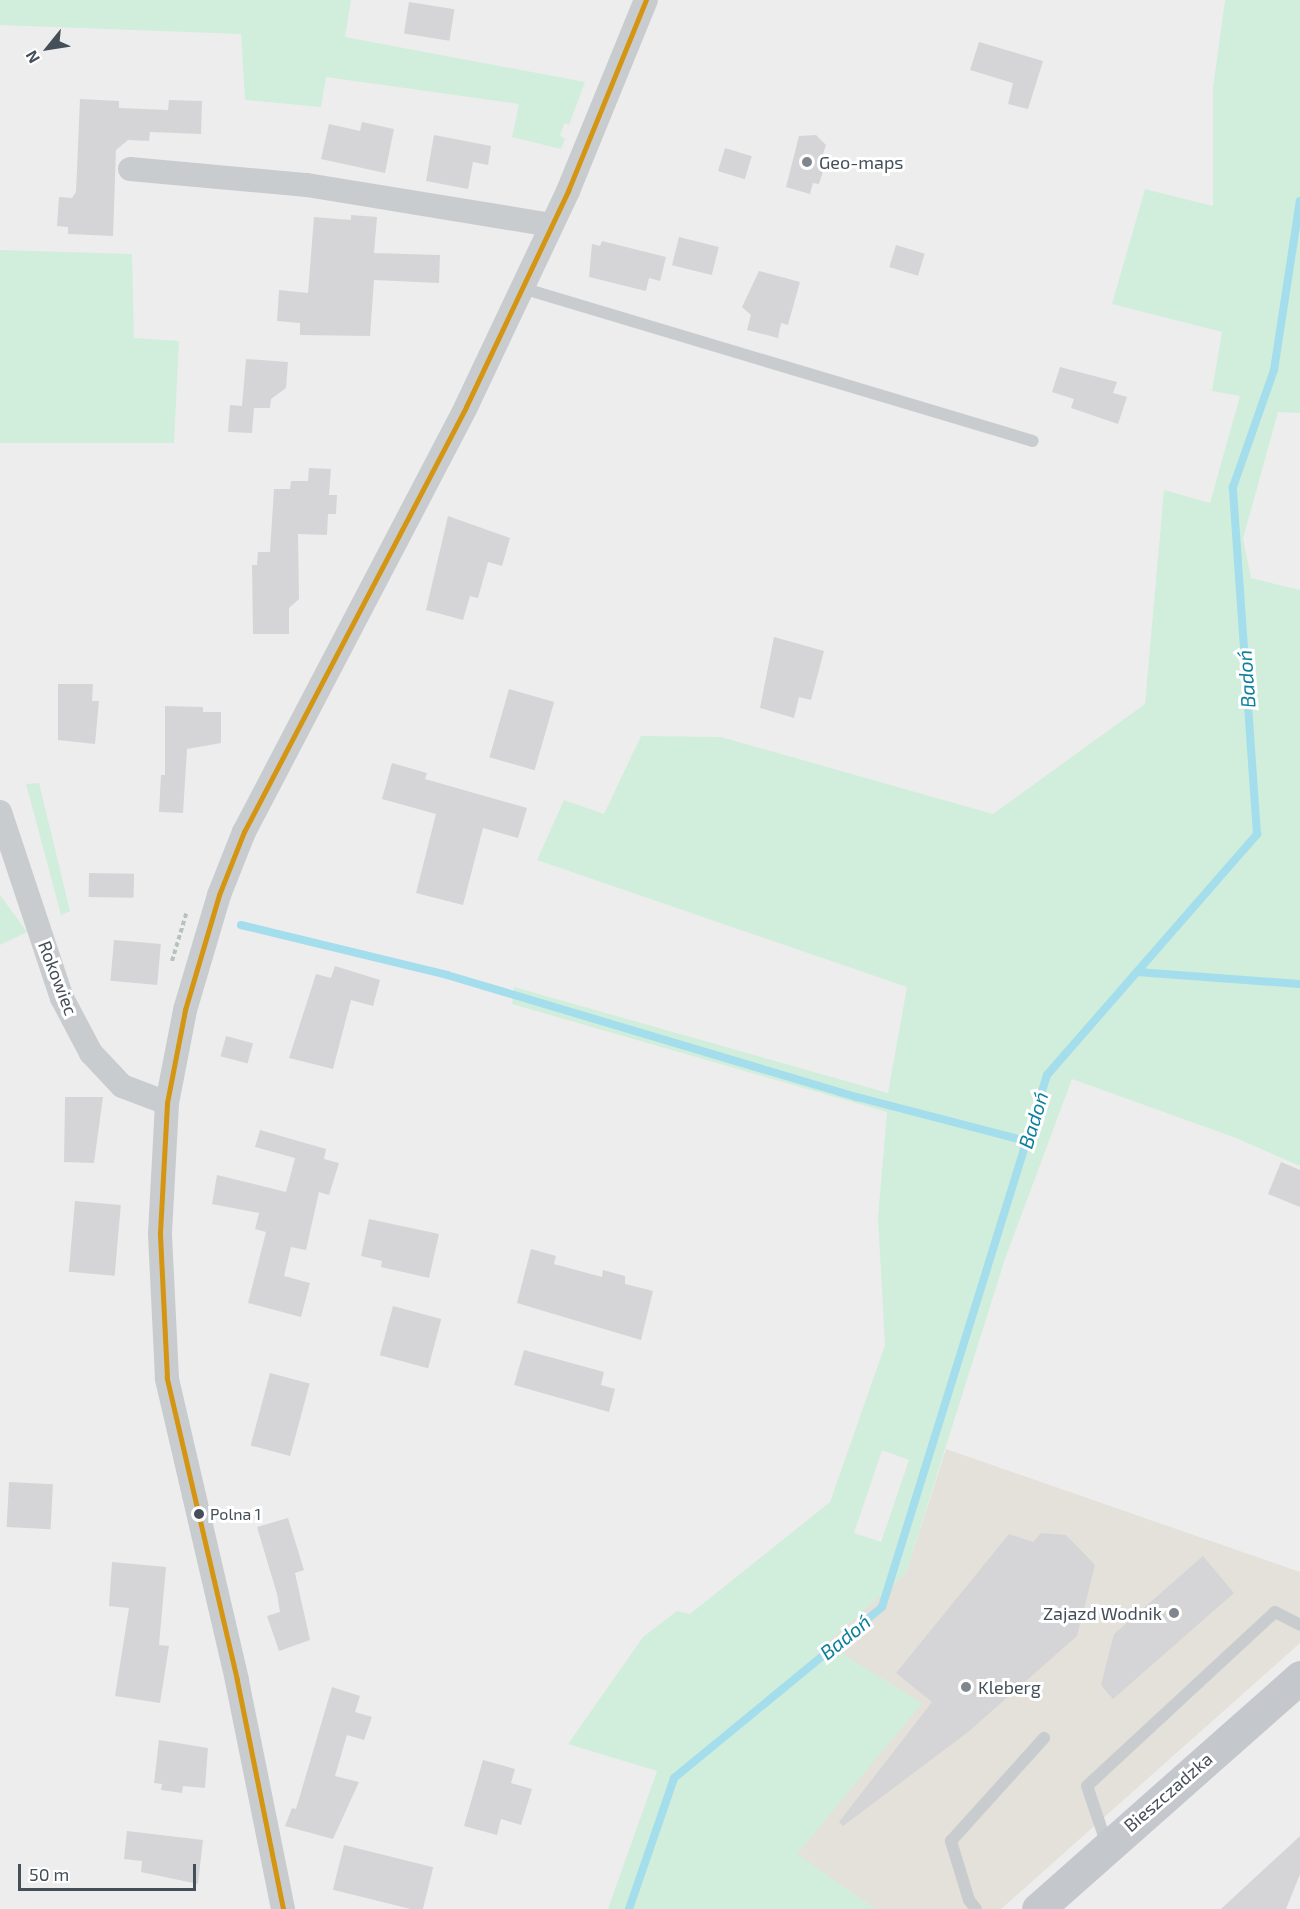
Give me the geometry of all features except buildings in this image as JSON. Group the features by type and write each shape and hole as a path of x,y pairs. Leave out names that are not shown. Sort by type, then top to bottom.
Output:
{"main road":[{"name":"Bieszczadzka","path":"1038,1909 1107,1845 1300,1677"}],"street":[{"path":"283,1909 237,1680 166,1378 160,1233 167,1103 184,1010 219,895 244,832 354,629 522,288 552,225 646,0"},
{"path":"130,169 307,185 552,225"},
{"name":"Rokowiec","path":"0,812 62,998 92,1053 122,1086 167,1103"}],"lane":[{"path":"522,288 1033,441"},
{"path":"1107,1845 1087,1786 1275,1612 1300,1625"},
{"path":"976,1909 969,1900 951,1840 1044,1738"}],"path":[{"path":"170,973 176,941 192,901"}],"shaded area":[{"path":"946,1449 1300,1572 1300,1643 1001,1909 875,1909 796,1855 921,1703 825,1644 906,1573"}],"green space":[{"path":"0,0 351,0 345,37 585,82 569,125 565,123 560,135 565,139 561,149 512,137 519,104 326,77 321,107 245,100 241,34 0,25"},
{"path":"1225,0 1300,0 1300,413 1278,412 1243,539 1251,578 1300,590 1300,1166 1236,1138 1072,1079 1005,1259 906,1573 826,1644 922,1703 797,1854 875,1909 608,1909 657,1771 568,1744 643,1637 677,1611 690,1614 830,1502 885,1345 878,1218 887,1112 512,1004 514,987 888,1093 907,987 537,860 564,800 604,814 641,736 721,737 993,814 1145,704 1164,490 1210,503 1240,396 1212,391 1222,332 1112,304 1145,189 1213,206 1213,88","holes":["882,1450 909,1460 881,1542 854,1533"]},
{"path":"0,250 132,254 134,338 179,341 174,443 0,443"},
{"path":"39,783 70,911 61,915 26,784"},
{"path":"0,895 27,932 0,945"}],"waterway":[{"name":"Badoń","path":"629,1909 674,1778 882,1607 1047,1075 1257,834 1233,487 1274,370 1300,201"},
{"path":"241,925 447,975 857,1097 1026,1141"},
{"path":"1137,972 1300,984"}],"transit line":[{"path":"283,1909 237,1680 167,1378 160,1233 167,1103 185,1010 219,895 244,832 466,407 568,191 646,0"}],"place":[{"name":"Geo-maps","path":"807,162"},
{"name":"Polna 1","path":"199,1514"},
{"name":"Zajazd Wodnik","path":"1174,1613"},
{"name":"Kleberg","path":"966,1687"}]}
